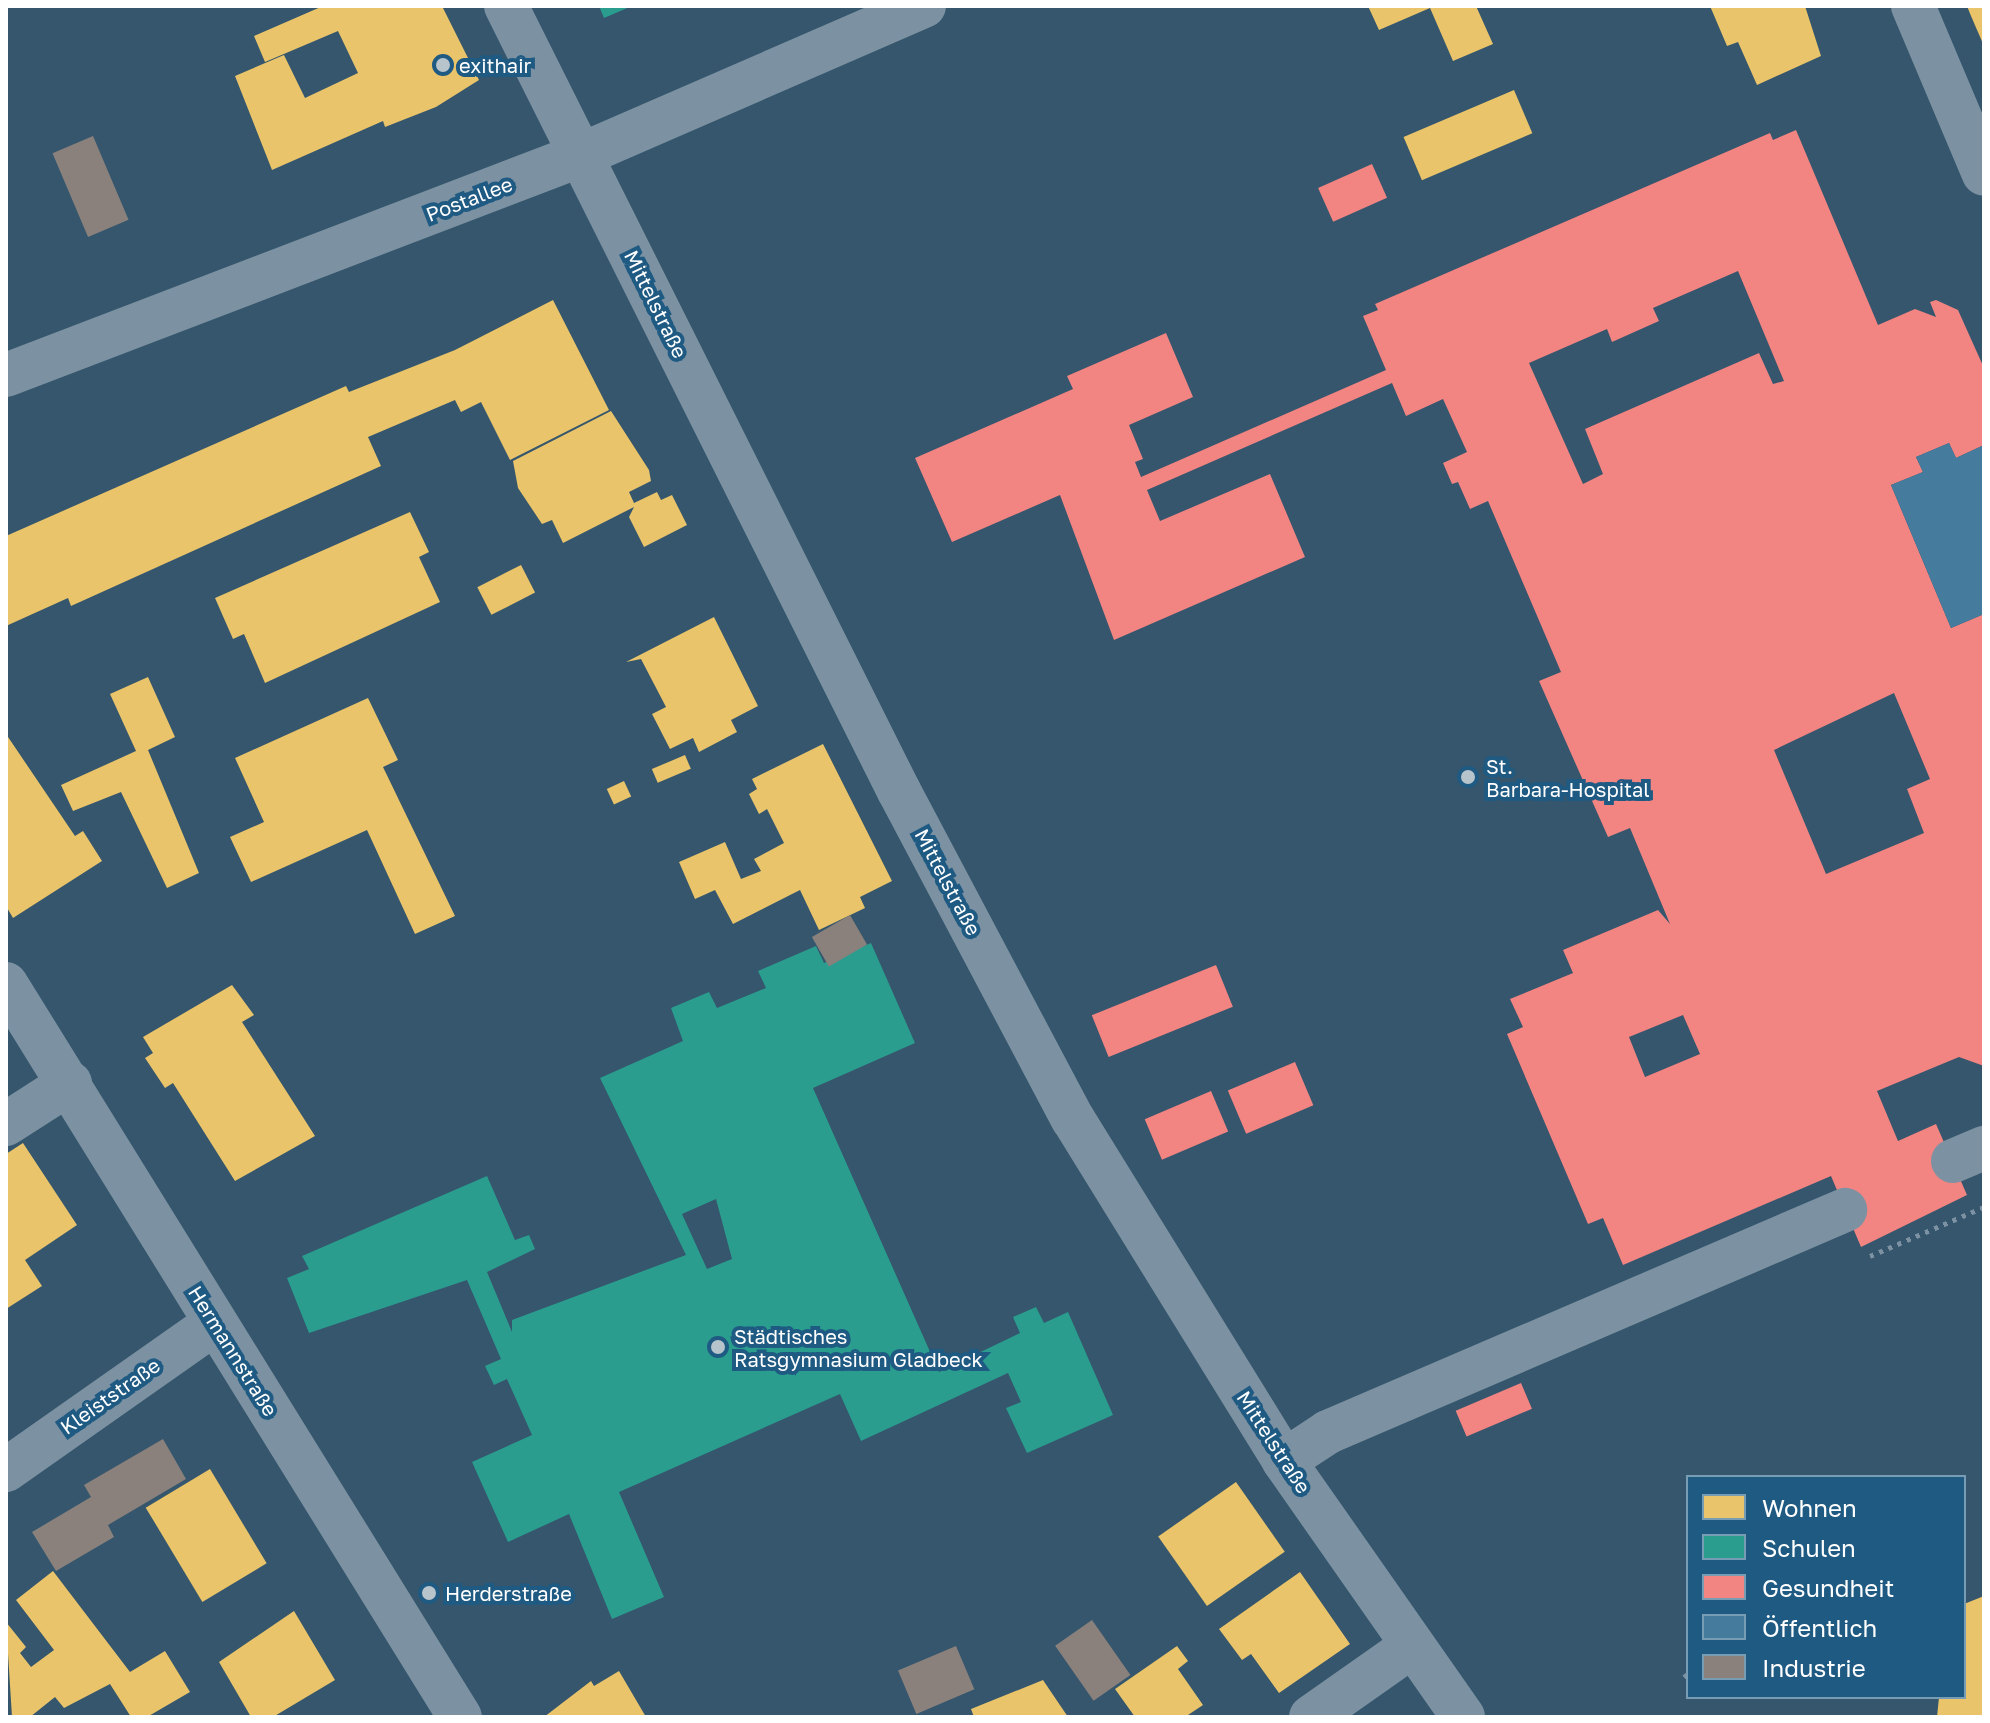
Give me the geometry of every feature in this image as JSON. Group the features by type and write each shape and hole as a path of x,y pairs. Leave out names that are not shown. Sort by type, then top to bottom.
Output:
{"street":[{"name":"Mittelstraße","path":"506,6 1073,1119 1284,1461 1463,1717"},
{"name":"Postallee","path":"6,375 581,155 924,6"},
{"path":"1913,6 1984,174"},
{"name":"Hermannstraße","path":"6,984 22,1041 70,1083 460,1717"},
{"path":"6,1124 70,1083"},
{"path":"1284,1461 1328,1432 1845,1210"},
{"name":"Kleiststraße","path":"6,1470 215,1323"},
{"path":"1311,1717 1412,1646"}],"building: Wohnen":[{"path":"323,6 442,6 479,80 436,107 385,127 383,121 272,170 235,76 284,55 305,98 358,73 338,31 265,62 254,36"},
{"path":"1368,6 1476,6 1493,44 1453,61 1430,8 1379,30"},
{"path":"1710,6 1805,6 1821,56 1757,85 1738,42 1727,46"},
{"path":"1967,6 1984,6 1984,46 1971,16"},
{"path":"1514,90 1532,133 1422,180 1404,137"},
{"path":"553,300 609,410 510,460 481,402 461,412 455,400 368,437 381,466 71,606 68,598 6,626 6,536 346,386 349,392 455,350"},
{"path":"611,411 649,470 651,481 629,492 634,503 657,492 661,500 672,495 687,525 644,547 629,517 634,507 563,543 552,520 542,524 518,488 513,461"},
{"path":"410,512 429,552 419,557 440,602 265,683 244,634 233,639 215,598"},
{"path":"521,565 535,593 491,615 477,587"},
{"path":"714,617 758,706 731,720 737,732 699,752 693,738 670,749 652,714 666,707 641,659 626,662"},
{"path":"148,677 175,737 148,750 199,873 167,888 121,792 73,811 61,785 136,751 110,694"},
{"path":"368,698 398,760 383,767 455,916 415,934 367,830 251,882 230,837 264,822 235,758"},
{"path":"6,734 75,836 83,831 102,861 13,918 6,906"},
{"path":"823,744 892,881 860,897 865,908 819,930 800,890 733,924 715,890 695,899 679,862 725,842 741,879 761,871 754,859 784,843 767,809 759,814 749,794 757,789 752,779"},
{"path":"685,755 691,769 658,783 652,769"},
{"path":"624,781 631,796 614,804 607,789"},
{"path":"232,985 254,1015 242,1022 315,1136 235,1181 173,1083 165,1088 145,1058 153,1053 143,1037"},
{"path":"23,1143 77,1225 25,1260 42,1286 6,1309 6,1154"},
{"path":"210,1469 267,1563 202,1602 146,1508"},
{"path":"1236,1482 1285,1552 1207,1606 1158,1536"},
{"path":"53,1571 130,1672 165,1651 190,1692 147,1717 131,1717 110,1684 64,1708 55,1697 30,1717 12,1717 6,1622 26,1647 20,1653 31,1667 54,1650 16,1600"},
{"path":"1300,1572 1350,1644 1279,1693 1251,1654 1242,1660 1219,1629"},
{"path":"1984,1596 1984,1717 1937,1717 1939,1699 1966,1699 1966,1603"},
{"path":"294,1611 335,1680 273,1717 251,1717 219,1662"},
{"path":"1177,1646 1188,1661 1178,1669 1203,1705 1185,1717 1135,1717 1115,1689"},
{"path":"619,1671 646,1717 544,1717 591,1681 594,1686"},
{"path":"1043,1680 1068,1717 974,1717 971,1709"}],"building: Schulen":[{"path":"599,6 632,6 604,18"},
{"path":"871,943 915,1043 813,1088 939,1372 1020,1333 1013,1317 1036,1307 1044,1323 1068,1312 1113,1415 1027,1453 1006,1408 1021,1402 1008,1373 861,1441 840,1394 619,1492 664,1597 612,1619 569,1514 508,1542 472,1462 532,1435 507,1379 494,1385 485,1366 501,1359 467,1280 309,1333 287,1278 309,1269 302,1256 487,1176 515,1240 529,1235 535,1249 487,1272 512,1332 512,1320 686,1255 600,1078 683,1041 671,1008 709,992 717,1008 766,988 758,971 816,946 824,963","holes":["716,1199 732,1259 707,1269 682,1214"]}],"building: Gesundheit":[{"path":"1796,130 1878,325 1915,309 1936,317 1930,302 1936,300 1958,310 1984,368 1984,445 1956,458 1949,443 1916,457 1923,472 1891,485 1951,628 1984,614 1984,1066 1959,1057 1877,1091 1898,1141 1936,1124 1967,1195 1861,1247 1831,1176 1623,1265 1603,1218 1588,1224 1507,1034 1523,1027 1510,999 1573,973 1563,950 1658,910 1670,924 1630,828 1608,837 1539,681 1561,672 1488,501 1470,509 1458,482 1452,484 1443,463 1467,452 1443,399 1406,416 1392,383 1147,490 1160,521 1270,474 1305,557 1114,640 1060,495 952,542 915,458 1073,389 1067,376 1166,333 1193,397 1129,425 1143,459 1135,462 1141,477 1386,370 1363,316 1378,310 1375,304 1770,133 1773,140","holes":["1738,271 1784,381 1773,384 1759,353 1585,429 1603,474 1583,484 1529,363 1607,329 1612,342 1659,321 1653,308","1894,693 1930,779 1907,789 1924,833 1826,874 1774,750","1683,1015 1700,1054 1645,1077 1629,1037"]},
{"path":"1372,164 1387,198 1333,222 1318,188"},
{"path":"1216,965 1233,1007 1109,1057 1092,1015"},
{"path":"1295,1062 1313,1105 1246,1134 1228,1091"},
{"path":"1211,1091 1228,1132 1162,1160 1145,1119"},
{"path":"1521,1383 1532,1409 1467,1437 1456,1411"}],"building: Öffentlich":[{"path":"1949,443 1956,458 1984,445 1984,614 1951,628 1891,485 1923,472 1916,457"}],"building: Industrie":[{"path":"93,136 129,220 88,237 52,153"},
{"path":"850,915 867,944 829,966 812,937"},
{"path":"163,1439 186,1479 108,1525 114,1537 56,1571 32,1532 91,1497 84,1485"},
{"path":"1092,1620 1130,1675 1094,1701 1055,1646"},
{"path":"956,1646 974,1689 916,1714 898,1671"}],"place":[{"name":"exithair","path":"443,65"},
{"name":"St. Barbara-Hospital","path":"1468,777"},
{"name":"Städtisches Ratsgymnasium Gladbeck","path":"718,1347"},
{"name":"Herderstraße","path":"429,1593"}]}
